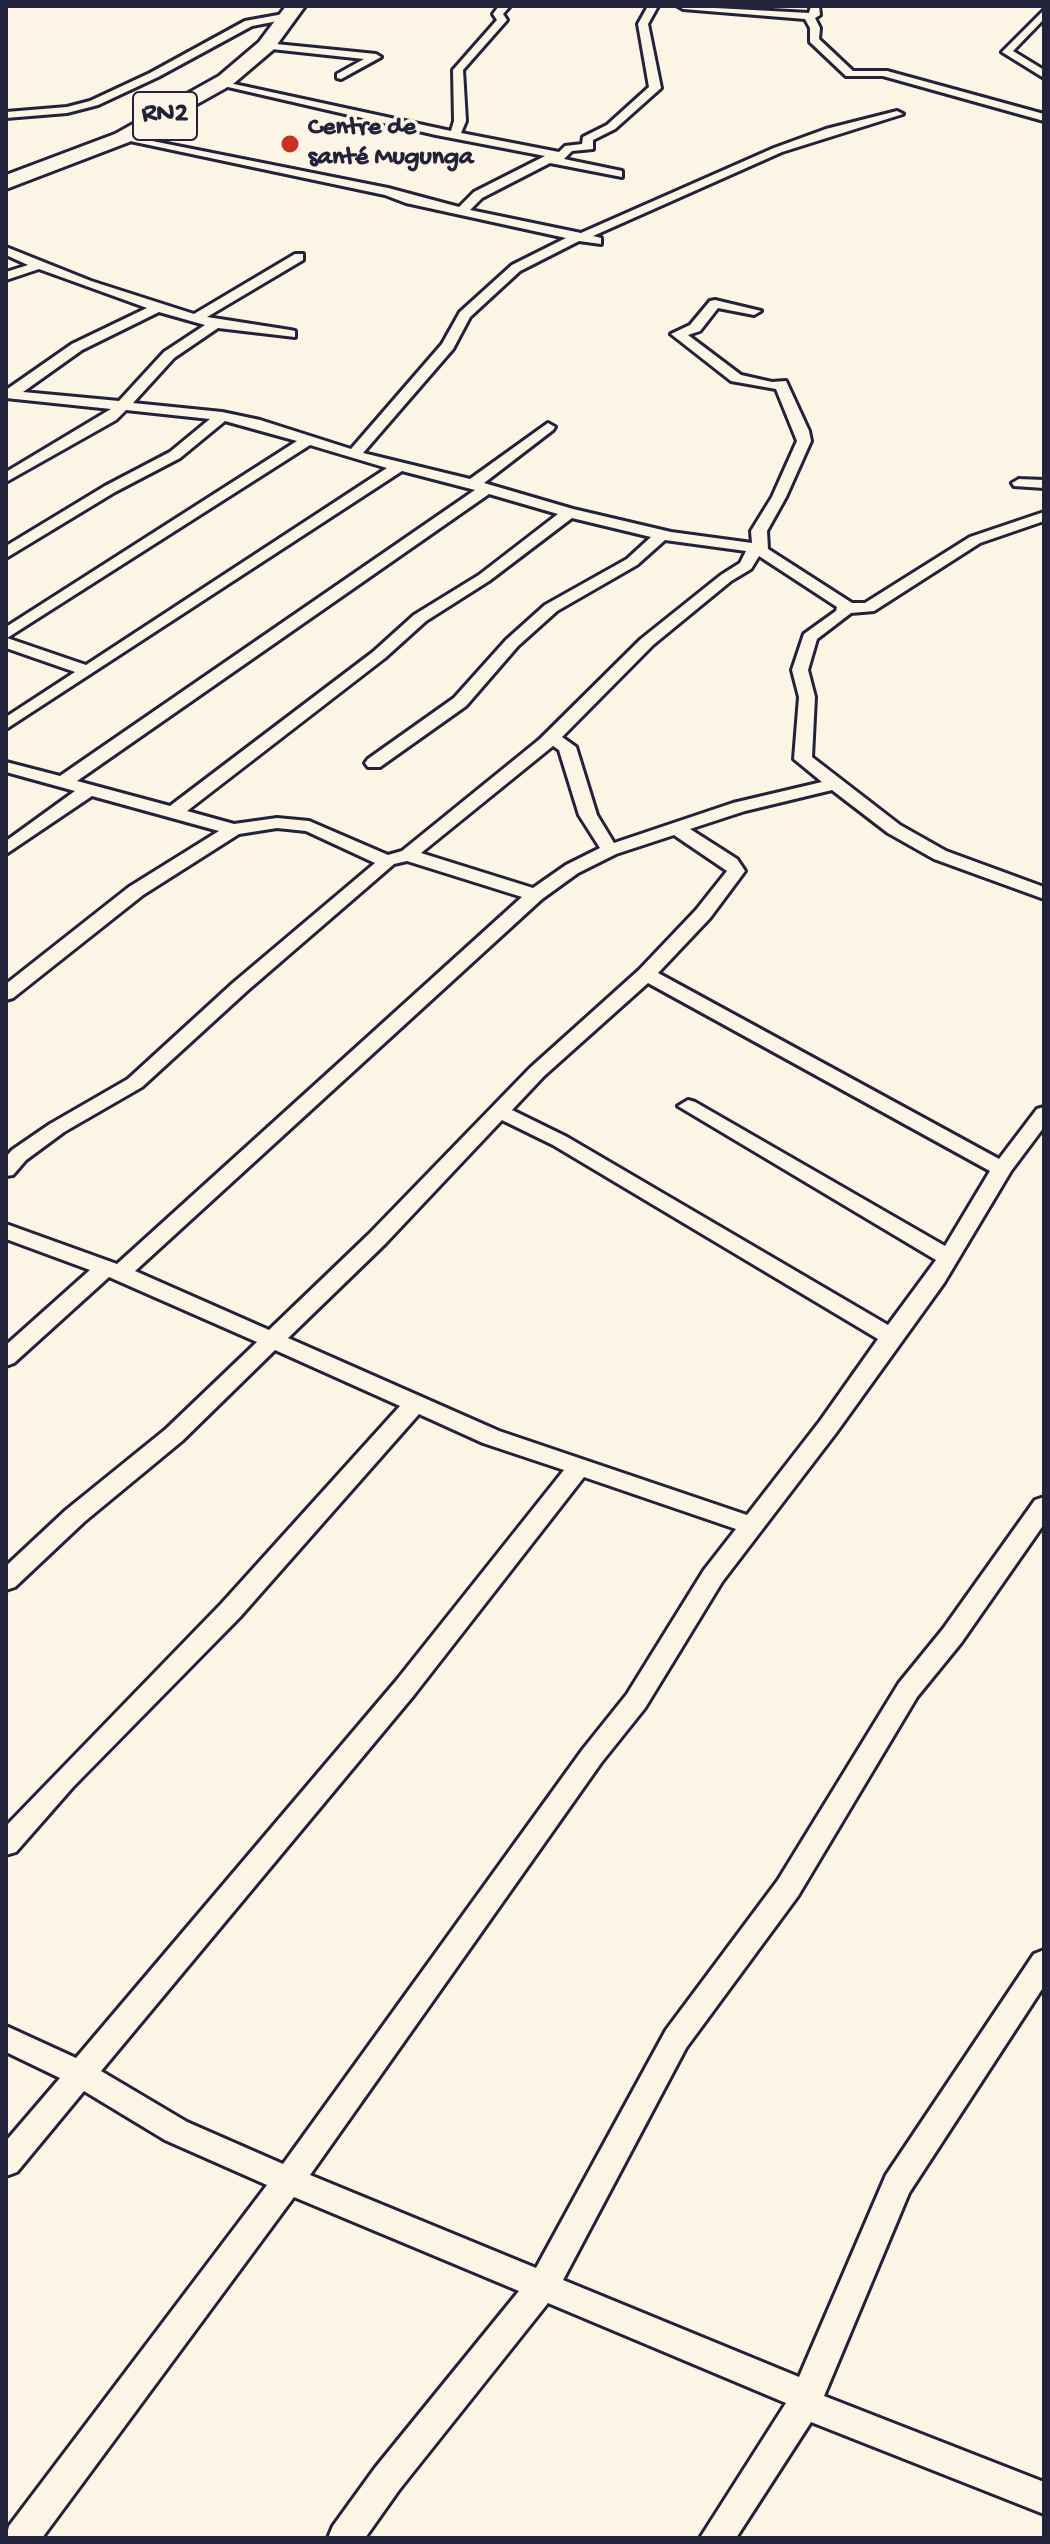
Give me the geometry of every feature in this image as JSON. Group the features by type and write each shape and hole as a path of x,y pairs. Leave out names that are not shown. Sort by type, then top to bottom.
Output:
{"highway":[{"name":"RN2","path":"6,183 122,138 220,84 266,46 292,11"}],"street":[{"path":"455,135 460,121 458,70 502,20 498,14 505,6"},
{"path":"463,210 478,195 548,159 562,156 569,148 589,147 587,139 611,127 655,88 643,24 653,6"},
{"path":"683,6 812,11 814,40 850,74 883,73 1044,118"},
{"path":"6,115 67,110 94,103 154,75 249,23 292,11"},
{"path":"1044,13 1007,52 1044,75"},
{"path":"266,46 376,57 341,76"},
{"path":"220,84 562,156"},
{"path":"354,454 448,346 465,315 516,268 580,236 756,159 830,131 897,114"},
{"path":"122,138 597,241"},
{"path":"548,159 618,174"},
{"path":"6,251 158,308 216,324 290,334"},
{"path":"197,318 299,257"},
{"path":"6,276 39,265"},
{"path":"6,1170 19,1155 57,1128 135,1083 385,861 408,855 551,738 647,642 746,566 757,550 759,531 779,497 804,441 802,431 781,384 772,386 736,378 678,334 695,328 715,304 754,311"},
{"path":"8,394 93,338 158,308"},
{"path":"6,478 111,417 169,355 216,324"},
{"path":"8,394 222,416 569,513 662,535 757,550 845,605 843,613 810,637 800,670 807,697 803,759 894,829 940,855 1044,893"},
{"path":"6,553 110,489 175,455 222,416"},
{"path":"62,783 479,488 548,427"},
{"path":"6,634 310,439"},
{"path":"6,724 399,467"},
{"path":"1019,483 1044,484"},
{"path":"175,811 379,655 420,618 484,578 569,513"},
{"path":"844,608 868,608 975,540 1044,516"},
{"path":"374,763 460,702 512,643 551,608 632,562 662,535"},
{"path":"6,643 86,670"},
{"path":"551,738 567,747 588,815 610,850"},
{"path":"6,767 234,829"},
{"path":"6,1358 113,1271 535,895 572,869 610,850 739,807 836,784"},
{"path":"6,849 88,790"},
{"path":"6,994 136,891 234,829 277,823 309,826 385,861"},
{"path":"6,1581 75,1516 174,1435 377,1239 499,1111 646,974 703,914 736,871 731,863 676,828"},
{"path":"408,855 535,895"},
{"path":"646,974 1002,1169"},
{"path":"688,1106 948,1257"},
{"path":"499,1111 560,1141 891,1337"},
{"path":"21,2538 289,2180 592,1756 636,1701 713,1576 828,1427 948,1257 1002,1169 1044,1113"},
{"path":"6,1231 113,1271 491,1437 578,1469 751,1525"},
{"path":"6,1844 64,1780 231,1610 416,1403"},
{"path":"6,2163 405,1688 578,1469"},
{"path":"345,2538 387,2479 543,2286 676,2039 788,1888 908,1690 952,1636 1044,1506"},
{"path":"717,2538 804,2404 897,2185 1044,1962"},
{"path":"6,2038 81,2074 176,2131 799,2393 804,2404 1044,2498"}],"place":[{"name":"Centre de santé Mugunga","path":"290,144"}]}
